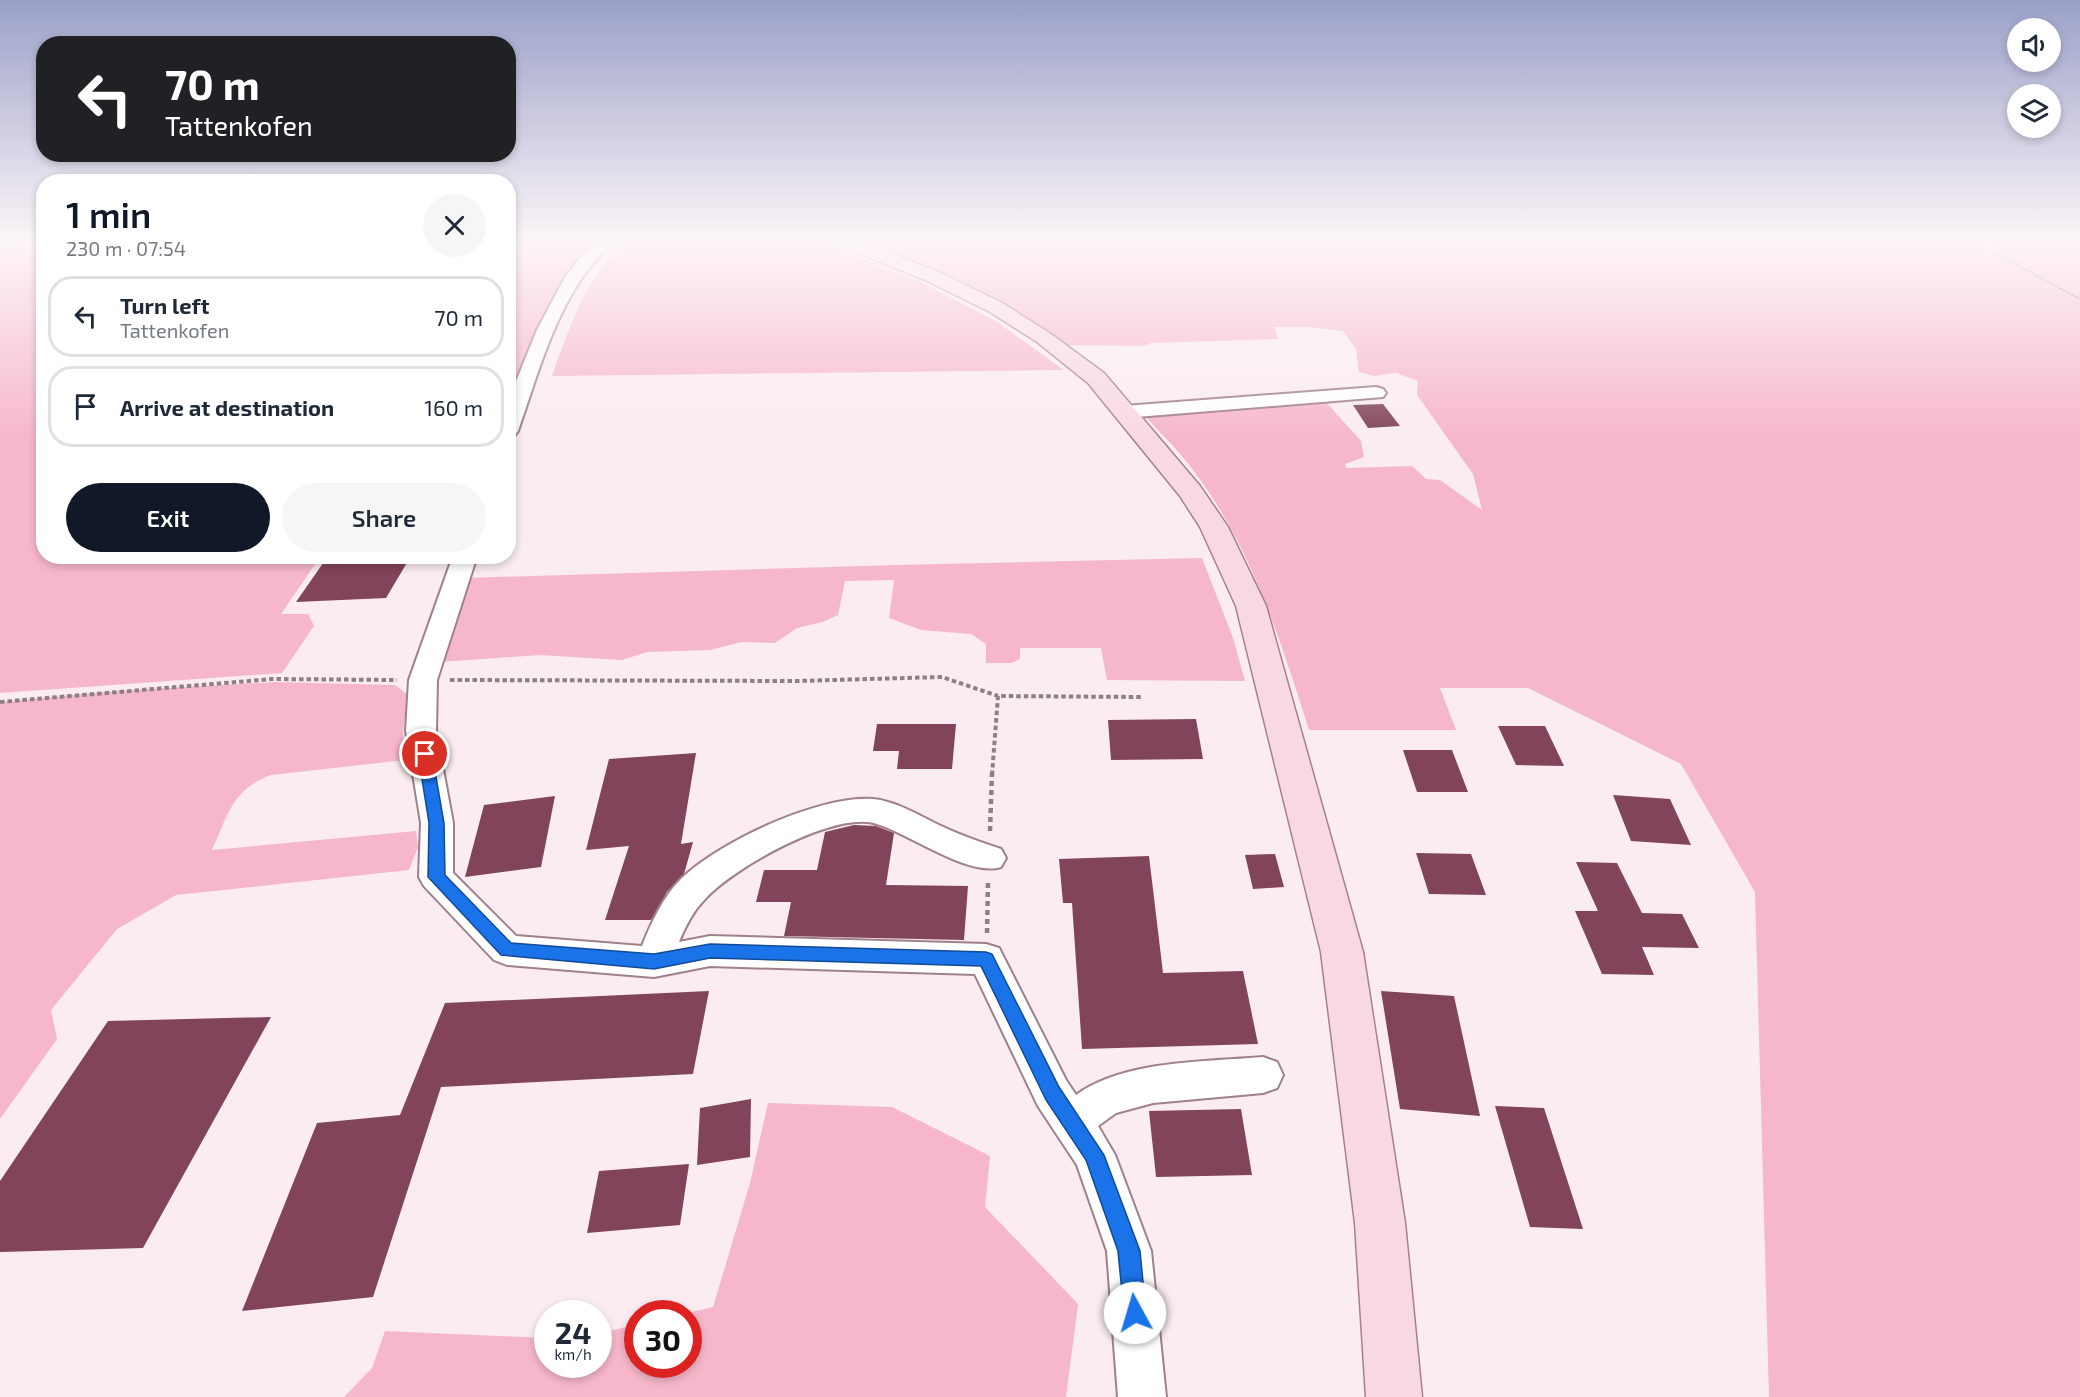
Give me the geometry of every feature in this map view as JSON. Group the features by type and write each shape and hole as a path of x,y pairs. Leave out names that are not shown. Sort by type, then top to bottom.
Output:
{"main road":[{"path":"997,308 1044,338 1096,378 1191,492 1214,527 1251,606 1342,952 1380,1223 1394,1397"}],"street":[{"path":"516,410 547,328 558,308"},
{"path":"1124,412 1376,393"},
{"path":"462,564 423,680 422,731 437,823 436,877 507,950 654,962 710,951 986,959 1052,1094 1094,1155 1129,1251 1142,1397"},
{"path":"654,962 667,926 700,881 743,850 824,817 860,810 873,811 891,816 961,848 989,858"},
{"path":"1072,1122 1105,1097 1153,1085 1263,1075"}],"path":[{"path":"0,702 272,679 796,681 942,677 998,696 1141,697"},
{"path":"986,959 992,764 998,696"}],"shaded area":[{"path":"0,308 36,308 36,564 315,564 281,614 308,614 314,626 282,673 0,693"},
{"path":"516,308 564,308 516,399"},
{"path":"578,308 971,308 996,321 1064,370 552,376"},
{"path":"1011,308 2080,308 2080,1397 1769,1397 1755,892 1681,764 1528,688 1440,688 1456,730 1309,730 1273,622 1243,551 1204,485 1181,455 1147,418 1156,412 1325,401 1361,441 1364,457 1345,464 1346,468 1412,466 1426,479 1440,480 1482,510 1473,474 1417,395 1418,381 1396,373 1374,376 1359,372 1356,349 1343,331 1309,327 1274,327 1278,339 1151,343 1144,346 1065,345"},
{"path":"1202,558 1233,638 1245,681 1107,680 1101,648 1020,648 1020,659 1011,663 986,663 986,644 971,634 921,630 889,618 894,580 845,581 838,615 822,622 797,628 775,643 742,642 710,650 647,652 622,660 540,655 440,662 463,578"},
{"path":"274,682 395,685 408,695 403,733 405,760 271,775 258,781 239,796 233,805 212,850 416,831 418,847 409,870 176,895 117,929 51,1010 57,1039 0,1119 0,702 115,691"},
{"path":"768,1103 892,1107 990,1156 985,1207 1078,1304 1066,1397 344,1397 372,1368 385,1331 534,1337 534,1378 612,1378 612,1331 624,1327 624,1378 702,1378 702,1310 713,1307 750,1183"}],"building":[{"path":"1383,404 1400,426 1368,428 1353,405"},
{"path":"322,564 406,564 386,598 296,602"},
{"path":"1196,719 1203,759 1111,760 1108,720"},
{"path":"877,724 956,724 952,769 897,769 899,751 873,751"},
{"path":"1498,726 1545,726 1564,766 1516,765"},
{"path":"1403,750 1452,750 1468,792 1417,792"},
{"path":"696,753 681,844 693,842 684,874 667,892 651,920 605,920 629,846 586,850 609,759"},
{"path":"1613,795 1670,799 1691,845 1631,841"},
{"path":"555,796 541,867 465,877 484,805"},
{"path":"854,825 876,826 894,833 886,885 968,886 964,940 784,936 791,902 756,902 764,870 817,870 825,832"},
{"path":"1416,853 1471,854 1486,895 1429,894"},
{"path":"1275,854 1284,887 1253,889 1245,855"},
{"path":"1149,856 1163,973 1243,971 1258,1044 1082,1049 1072,903 1063,903 1059,859"},
{"path":"1576,862 1617,863 1642,913 1682,914 1699,948 1642,947 1654,975 1602,974 1575,911 1598,911"},
{"path":"709,991 693,1074 441,1087 373,1297 242,1311 317,1123 400,1115 445,1003"},
{"path":"1381,991 1454,996 1480,1116 1400,1109"},
{"path":"271,1017 143,1248 0,1252 0,1181 108,1021"},
{"path":"751,1099 750,1157 697,1165 700,1108"},
{"path":"1495,1106 1544,1108 1583,1229 1530,1227"},
{"path":"1241,1109 1252,1175 1156,1177 1149,1111"},
{"path":"689,1164 680,1225 587,1233 599,1171"}],"route":[{"path":"425,754 437,823 436,877 507,950 654,962 710,951 986,959 1052,1094 1094,1155 1129,1251 1135,1313"}]}
